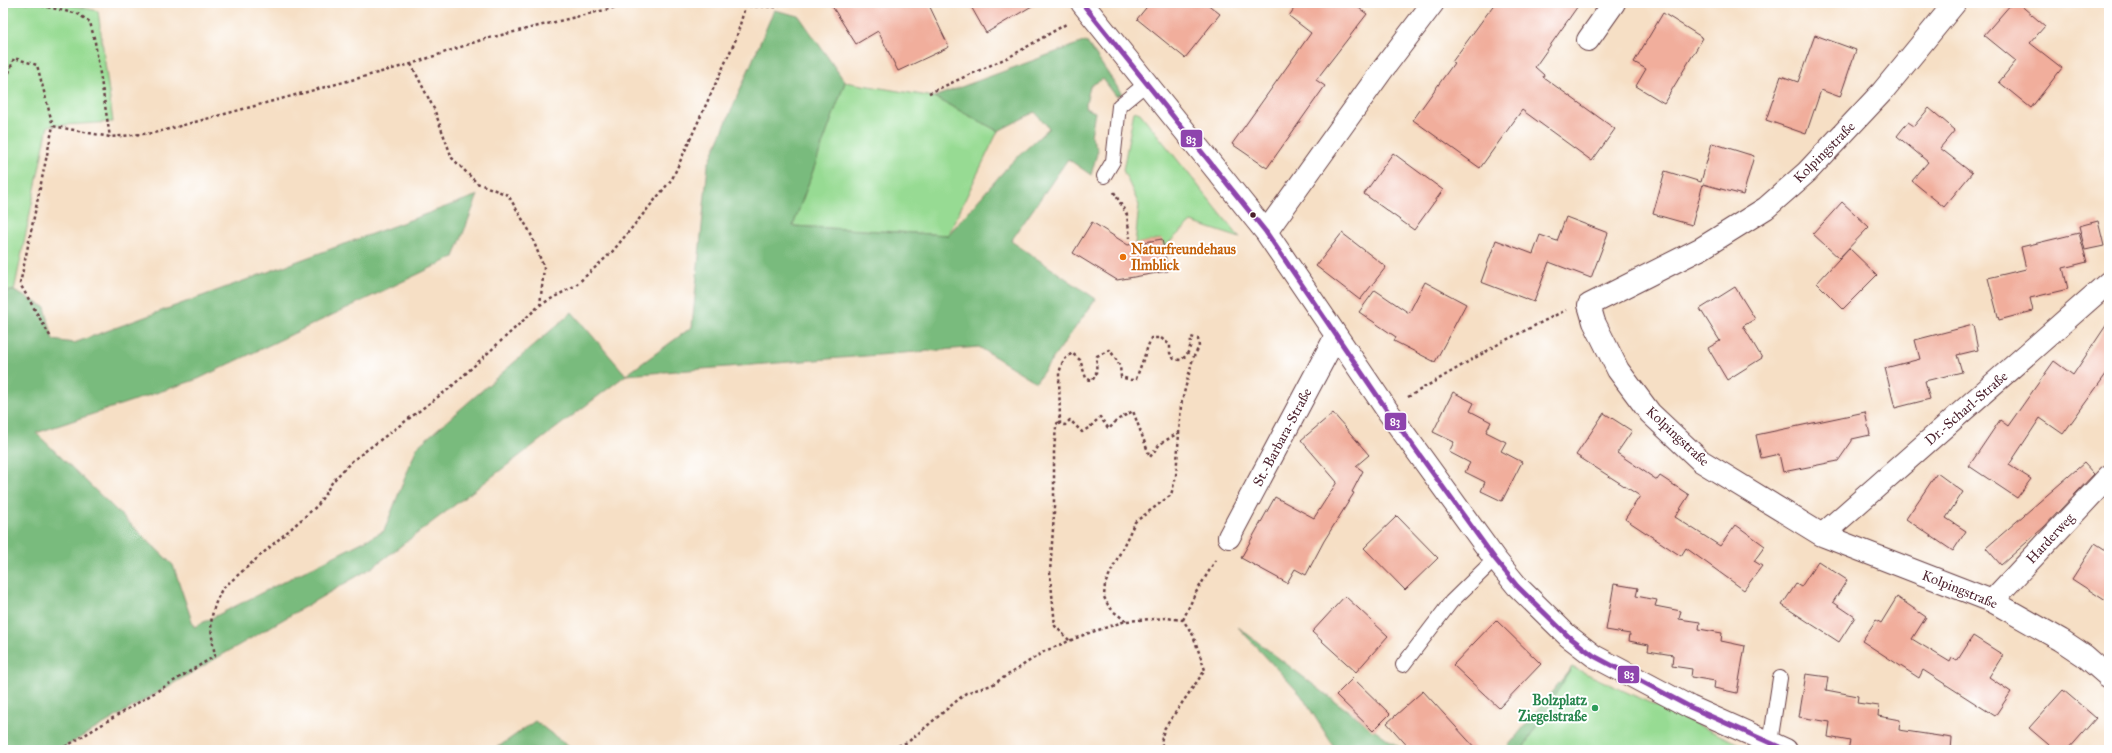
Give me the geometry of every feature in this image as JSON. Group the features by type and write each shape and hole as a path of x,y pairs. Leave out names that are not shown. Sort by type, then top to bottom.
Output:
{"street":[{"path":"1266,232 1383,69 1433,3"},
{"path":"1588,40 1614,3"},
{"name":"Kolpingstraße","path":"1955,3 1882,92 1807,172 1766,208 1702,248 1589,305 1594,322 1618,370 1650,413 1701,461 1822,535 1992,601 2061,640 2085,656 2109,677"},
{"path":"1089,6 1147,83 1266,232 1387,410 1495,560 1542,611 1568,636 1594,656 1690,707 1778,747"},
{"name":"Dr.-Scharl-Straße","path":"1822,535 2109,282"},
{"name":"St.-Barbara-Straße","path":"1229,537 1336,336"},
{"name":"Harderweg","path":"1992,601 2109,476"}],"lane":[{"path":"1104,176 1113,161 1119,106 1147,83"},
{"path":"1402,665 1451,602 1495,560"},
{"path":"1778,747 1780,678"}],"path":[{"path":"30,3 78,14 90,22 95,42 110,137"},
{"path":"53,126 110,137 154,132 411,64 481,40 625,5 670,3 745,7 778,7 780,3"},
{"path":"60,750 215,656 210,623 214,605 222,589 318,505 333,481 352,461 450,388 540,305 576,285 612,252 672,179 736,39 745,7"},
{"path":"929,93 1011,56 1058,29"},
{"path":"3,90 14,58 36,65 53,126 20,284 50,336"},
{"path":"411,64 434,109 452,158 477,183 508,195 530,232 544,268 540,305"},
{"path":"1104,176 1127,215 1130,238"},
{"path":"1387,410 1502,342 1570,309 1589,305"},
{"path":"1126,621 1114,612 1108,605 1104,597 1105,584 1135,522 1171,495 1176,476 1178,433 1184,389 1193,358 1199,347 1198,339 1191,337 1191,347 1187,355 1181,360 1174,359 1170,353 1170,345 1161,338 1151,338 1136,379 1131,380 1121,377 1120,366 1110,350 1097,356 1096,374 1092,381 1086,378 1080,360 1072,353 1063,361 1059,373 1060,424 1065,425 1070,420 1082,432 1090,427 1100,417 1109,429 1117,420 1133,412 1150,457 1160,444 1178,433"},
{"path":"1060,416 1056,427 1054,451 1054,515 1050,572 1055,626 1070,640"},
{"path":"1182,620 1195,594 1229,537"},
{"path":"886,750 908,742 966,692 992,685 1045,651 1070,640 1126,621 1166,618 1182,620 1193,635 1205,670 1164,729 1161,742 1164,750"}],"green space":[{"path":"3,3 63,3 98,11 113,122 48,126 14,291 3,291"},
{"path":"774,10 799,16 845,82 793,226 948,235 1010,164 1049,128 1035,112 998,131 934,97 1086,41 1122,94 1116,96 1103,79 1090,86 1085,108 1095,112 1091,136 1098,150 1091,175 1068,159 1011,241 1096,299 1036,382 979,347 626,375 692,327 708,165"},
{"path":"845,82 934,97 998,131 948,235 793,226"},
{"path":"1134,111 1140,113 1240,238 1191,222 1163,248 1161,239 1135,244 1139,205 1123,170"},
{"path":"478,195 454,257 198,379 36,433 173,565 194,627 384,531 417,447 572,312 626,375 373,567 59,750 3,750 3,291 14,291 45,307 53,340 74,343"},
{"path":"1238,627 1336,702 1403,750 1336,750 1301,695"},
{"name":"Bolzplatz Ziegelstraße","path":"1572,667 1752,750 1522,750"},
{"path":"1572,667 1522,750 1505,750"},
{"path":"535,721 573,750 494,750"}],"building":[{"path":"830,3 928,3 949,47 898,71 878,31 856,44"},
{"path":"969,3 1037,3 986,33"},
{"path":"1150,3 1206,3 1220,14 1185,58 1137,19"},
{"path":"1298,3 1352,3 1367,14 1316,80 1325,86 1267,168 1232,144 1311,33 1289,16"},
{"path":"1495,3 1580,3 1535,67 1544,75 1543,77 1615,129 1592,161 1522,110 1480,168 1413,120 1454,63 1452,62"},
{"path":"2012,3 2018,3 2045,26 2030,43 2062,68 2031,108 1999,82 2016,61 1984,35"},
{"path":"1663,13 1703,38 1664,103 1636,86 1646,69 1634,62"},
{"path":"1815,35 1856,50 1840,97 1821,90 1806,134 1766,120 1781,76 1798,82"},
{"path":"1929,108 1955,130 1940,148 1972,173 1944,207 1912,181 1928,162 1897,136 1908,122 1914,126"},
{"path":"1712,143 1754,156 1743,195 1703,184 1692,225 1653,214 1665,171 1701,182"},
{"path":"1393,153 1443,190 1414,230 1364,194"},
{"path":"1842,202 1869,227 1839,258 1813,234"},
{"path":"1566,217 1608,233 1591,278 1549,262 1534,302 1481,282 1496,240 1533,254 1540,235 1557,241"},
{"path":"2098,221 2104,246 2085,250 2079,226"},
{"path":"1092,222 1128,245 1162,239 1168,271 1117,280 1073,253"},
{"path":"1342,233 1386,267 1360,300 1316,266"},
{"path":"2079,233 2087,262 2063,268 2068,289 2030,298 2033,311 1999,320 1988,278 2026,269 2021,247"},
{"path":"1849,248 1877,275 1843,309 1817,283"},
{"path":"1425,282 1466,304 1435,362 1394,341 1396,337 1359,312 1375,290 1409,313"},
{"path":"1735,287 1755,319 1743,326 1762,358 1727,380 1708,348 1720,341 1700,309"},
{"path":"2109,321 2109,370 2063,434 2040,418 2009,465 2031,479 2017,498 1969,466 2000,420 2008,426 2054,361 2073,375"},
{"path":"1973,325 1978,350 1957,355 1962,372 1925,381 1930,399 1895,408 1885,368 1920,359 1915,340"},
{"path":"1453,392 1474,403 1470,411 1491,422 1486,432 1506,442 1501,451 1522,462 1502,501 1481,491 1485,482 1465,472 1470,463 1449,452 1454,442 1433,432"},
{"path":"1865,412 1870,435 1852,439 1838,461 1783,472 1779,454 1761,458 1756,435"},
{"path":"1333,413 1369,455 1356,466 1363,471 1352,492 1354,493 1324,541 1306,575 1295,569 1287,583 1241,558 1275,497 1314,518 1337,482 1301,440"},
{"path":"1604,413 1632,431 1617,453 1657,480 1660,476 1689,495 1675,517 1720,546 1736,525 1765,546 1754,561 1762,566 1744,590 1686,548 1681,556 1625,519 1640,496 1576,455"},
{"path":"2084,463 2094,474 2044,527 2001,565 1986,548"},
{"path":"1937,473 1963,492 1946,518 1966,531 1953,551 1906,519"},
{"path":"1397,516 1438,558 1405,590 1364,548"},
{"path":"2095,543 2109,552 2109,603 2072,579"},
{"path":"1818,561 1847,580 1833,602 1855,617 1839,642 1782,605 1796,584 1801,587"},
{"path":"1614,584 1638,588 1636,596 1657,600 1655,606 1681,611 1679,619 1700,622 1699,629 1722,633 1721,641 1745,646 1737,693 1714,688 1715,681 1691,677 1692,669 1672,666 1673,655 1648,651 1649,645 1629,641 1630,634 1606,630"},
{"path":"1345,596 1388,636 1356,672 1312,632"},
{"path":"1897,597 1926,617 1912,639 1950,662 1952,658 1957,661 1973,636 2003,655 1989,677 2011,692 1995,716 1923,670 1919,678 1862,641 1876,620 1881,623"},
{"path":"1496,620 1541,664 1499,708 1453,665"},
{"path":"1806,674 1828,677 1826,690 1858,696 1857,703 1879,706 1878,716 1900,720 1899,730 1952,738 1951,750 1848,750 1850,741 1828,737 1830,722 1799,717"},
{"path":"1353,678 1390,714 1373,731 1336,695"},
{"path":"2063,690 2096,718 2068,750 2055,750 2029,728"},
{"path":"1423,691 1477,750 1411,750 1387,723"}],"transit line":[{"name":"83","path":"1082,3 1266,232 1387,410 1495,559 1517,586 1568,636 1594,656 1690,707 1786,750"}],"place":[{"name":"Naturfreundehaus Ilmblick","path":"1123,257"},
{"name":"Bolzplatz Ziegelstraße","path":"1595,708"}]}
